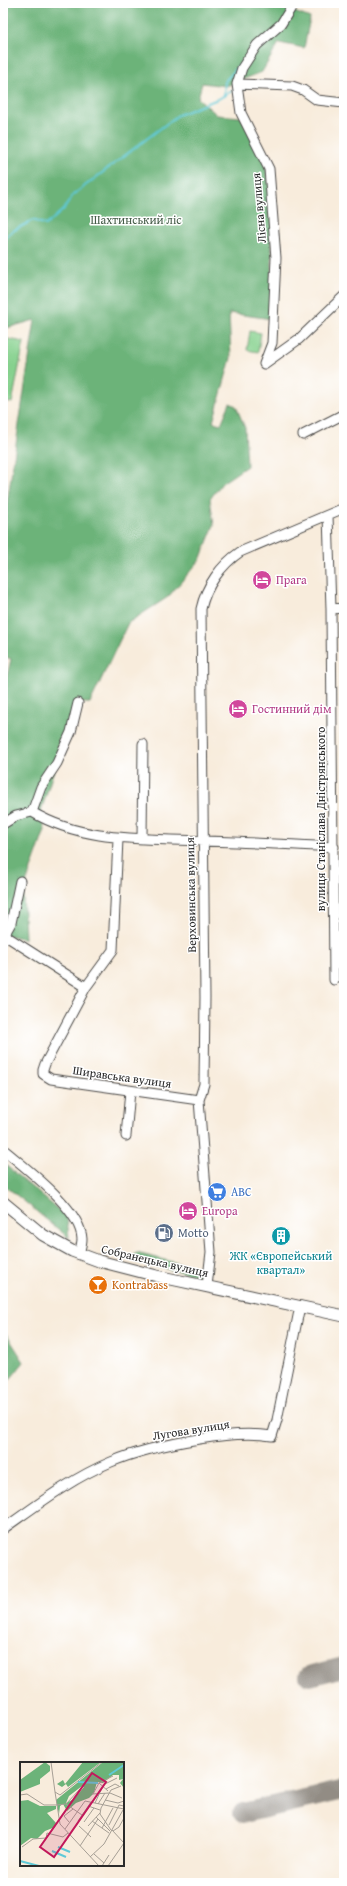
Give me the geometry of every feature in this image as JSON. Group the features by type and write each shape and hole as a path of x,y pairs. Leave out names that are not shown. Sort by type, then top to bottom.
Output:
{"main road":[{"name":"Собранецька вулиця","path":"3,1202 43,1235 79,1254 140,1272 344,1316"}],"street":[{"name":"Лісна вулиця","path":"294,3 281,24 257,45 242,68 237,84 241,113 269,169 276,258 272,343 264,364 299,339 344,296"},
{"path":"237,84 292,86 303,90 317,100 344,103"},
{"path":"303,435 344,414"},
{"name":"Верховинська вулиця","path":"207,1286 211,1252 199,1100 204,1084 202,604 213,581 230,559 240,552 344,508"},
{"name":"вулиця Станіслава Дністрянського","path":"328,515 331,610 334,980"},
{"path":"331,610 344,608"},
{"path":"32,812 41,787 57,763 71,732 78,703"},
{"path":"142,840 143,744"},
{"path":"3,824 16,816 32,812 51,823 118,838 142,840 202,840 334,847"},
{"path":"20,881 10,923 3,936 9,938 86,987 113,950 118,838"},
{"name":"Ширавська вулиця","path":"86,987 44,1064 42,1070 43,1074 51,1079 199,1100"},
{"path":"126,1136 130,1091"},
{"path":"3,1150 66,1205 82,1238 79,1254"},
{"name":"Лугова вулиця","path":"3,1530 79,1478 110,1462 134,1453 166,1444 225,1435 272,1436 277,1420 300,1306"}],"green space":[{"name":"Шахтинський ліс","path":"3,3 290,3 287,9 310,18 304,48 279,43 262,72 226,86 202,83 198,98 217,115 241,117 263,155 272,194 272,319 229,313 231,358 213,422 221,424 230,403 236,406 245,428 247,466 222,483 210,499 214,525 200,560 168,597 128,623 90,703 75,703 41,811 45,830 23,892 25,939 3,934 3,692 11,659 3,656 3,529 35,320 3,329"},
{"path":"250,331 261,333 258,352 247,350"},
{"path":"3,338 24,342 12,403 3,401"},
{"path":"3,1163 67,1217 69,1238 3,1184"},
{"path":"136,1253 201,1269 204,1272 203,1275 200,1276 135,1262 132,1257"},
{"path":"3,1329 24,1362 3,1388"}],"waterway":[{"path":"224,96 225,81 239,66"},
{"path":"3,240 11,232 33,220 46,225 64,209 73,195 178,115 220,98 233,90"}],"taxiway":[{"path":"309,1676 344,1667"},
{"path":"243,1813 344,1790"}],"place":[{"name":"Прага","path":"262,580"},
{"name":"Гостинний дім","path":"238,709"},
{"name":"ABC","path":"217,1192"},
{"name":"Europa","path":"188,1211"},
{"name":"Motto","path":"164,1233"},
{"name":"ЖК «Європейський квартал»","path":"281,1236"},
{"name":"Kontrabass","path":"98,1285"}]}
